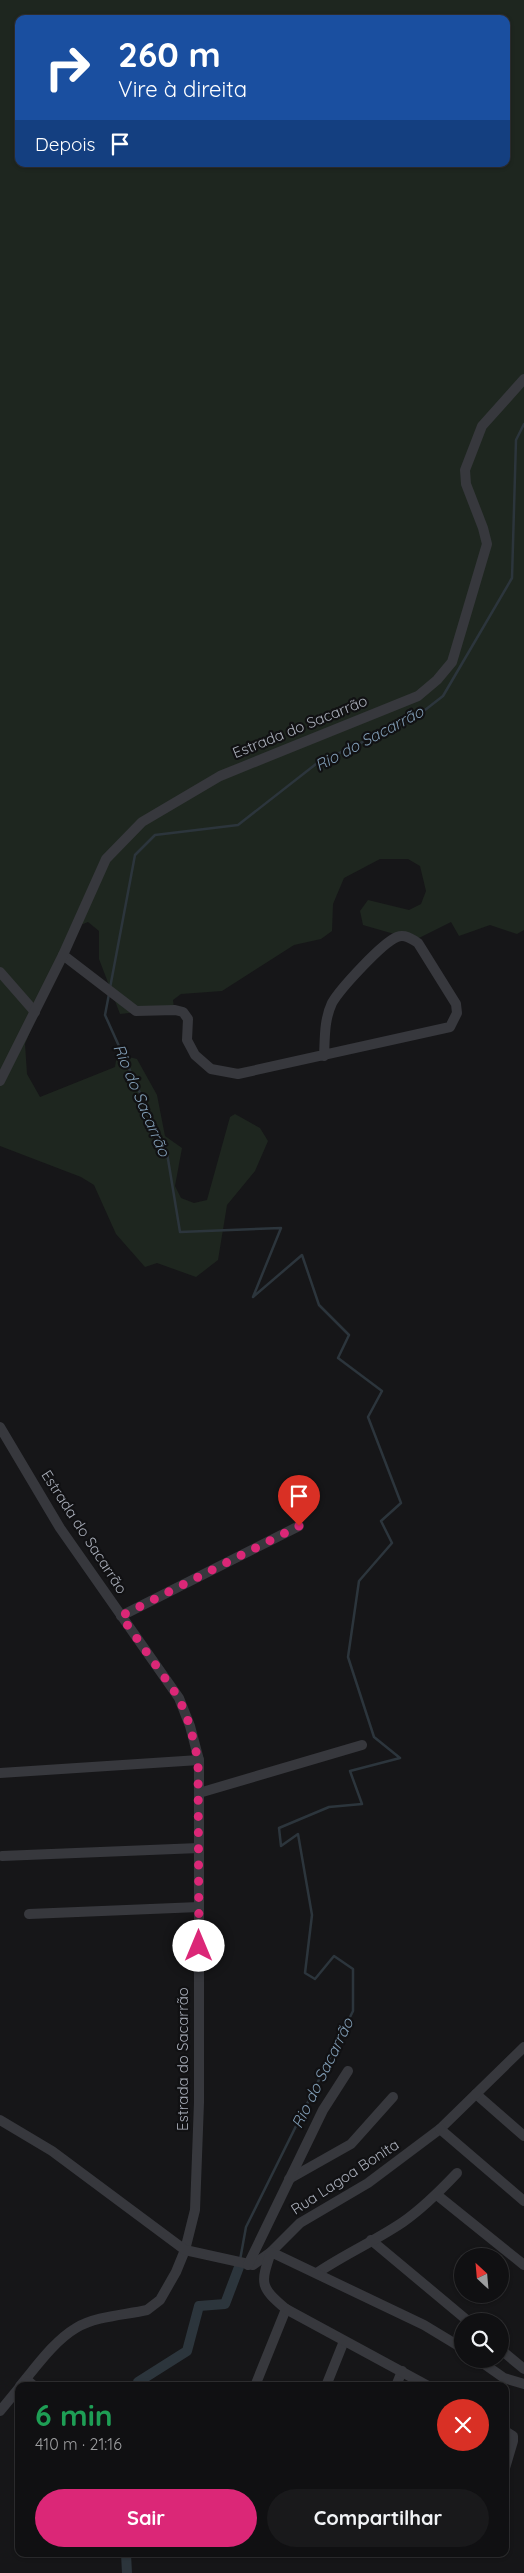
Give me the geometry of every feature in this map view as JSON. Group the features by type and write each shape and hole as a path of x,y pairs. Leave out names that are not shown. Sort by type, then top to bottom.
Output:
{"street":[{"name":"Estrada do Sacarrão","path":"0,1081 63,955 106,859 142,822 220,776 418,696 452,662 487,544 483,528 466,484 465,470 482,426 524,379"},
{"path":"63,955 136,1011 175,1010 183,1012 188,1019 187,1040 195,1055 211,1069 238,1074 324,1056 450,1027 457,1013 456,1004 418,944 409,937 397,937 375,954 350,980 333,1002 326,1024 324,1056"},
{"path":"0,972 35,1012"},
{"name":"Estrada do Sacarrão","path":"0,1427 60,1528 179,1698 190,1726 198,1760 199,1792 199,2102 195,2210 185,2250 176,2272 154,2306 147,2310 94,2321 77,2327 62,2338 27,2382"},
{"path":"121,1616 299,1526"},
{"path":"199,1792 362,1745"},
{"path":"0,1773 198,1760"},
{"path":"2,1856 199,1848"},
{"path":"29,1914 199,1907"},
{"name":"Rua Lagoa Bonita","path":"246,2264 258,2262 271,2252 300,2223 368,2183 440,2129 524,2047"},
{"path":"0,2120 52,2151 185,2250 246,2264 323,2110 348,2071"},
{"path":"476,2094 524,2136"},
{"path":"288,2180 351,2144 393,2097"},
{"path":"440,2129 524,2201"},
{"path":"317,2274 344,2254 401,2223 437,2195 457,2173"},
{"path":"437,2195 524,2265"},
{"path":"371,2240 458,2313"},
{"path":"421,2382 286,2309 266,2292 262,2281 271,2252 424,2325 454,2343"},
{"path":"258,2382 286,2309"},
{"path":"328,2382 344,2341"},
{"path":"509,2356 524,2369"},
{"path":"490,2368 504,2378 524,2384"},
{"path":"398,2382 402,2371"},
{"name":"Estrada do Sacarrão","path":"0,2411 15,2395"},
{"path":"509,2434 513,2436 513,2441 509,2454"}],"shaded area":[{"path":"0,0 524,0 524,930 517,934 490,925 459,936 451,922 415,940 363,925 360,911 368,900 409,910 421,904 426,891 420,866 408,859 380,859 344,878 333,904 332,931 321,939 294,945 222,991 181,994 173,1000 174,1008 120,1014 99,959 99,931 88,922 73,928 25,1044 27,1074 40,1097 115,1067 117,1054 137,1059 157,1095 165,1136 182,1148 175,1186 181,1198 194,1203 207,1200 230,1117 235,1114 260,1128 268,1141 255,1171 227,1205 218,1260 196,1277 157,1263 145,1267 116,1234 94,1185 81,1177 0,1146"}],"waterway":[{"name":"Rio do Sacarrão","path":"110,988 135,855 155,835 238,825 316,764 416,717 443,696 512,578 516,440 524,424"},
{"name":"Rio do Sacarrão","path":"109,994 105,1015 167,1153 180,1232 281,1228 253,1297 302,1255 319,1305 349,1335 338,1358 382,1391 368,1417 401,1503 381,1521 392,1543 359,1581 348,1657 374,1737 400,1758 350,1771 362,1804 329,1807 279,1828 281,1846 298,1834 312,1915 305,1973 315,1979 334,1956 353,1969 353,2011 246,2227 240,2260"},
{"path":"138,2382 187,2351 199,2306 225,2304 239,2267"},
{"path":"126,2557 127,2573"}],"route":[{"path":"199,1946 198,1760 190,1726 179,1698 121,1616 299,1526"}]}
